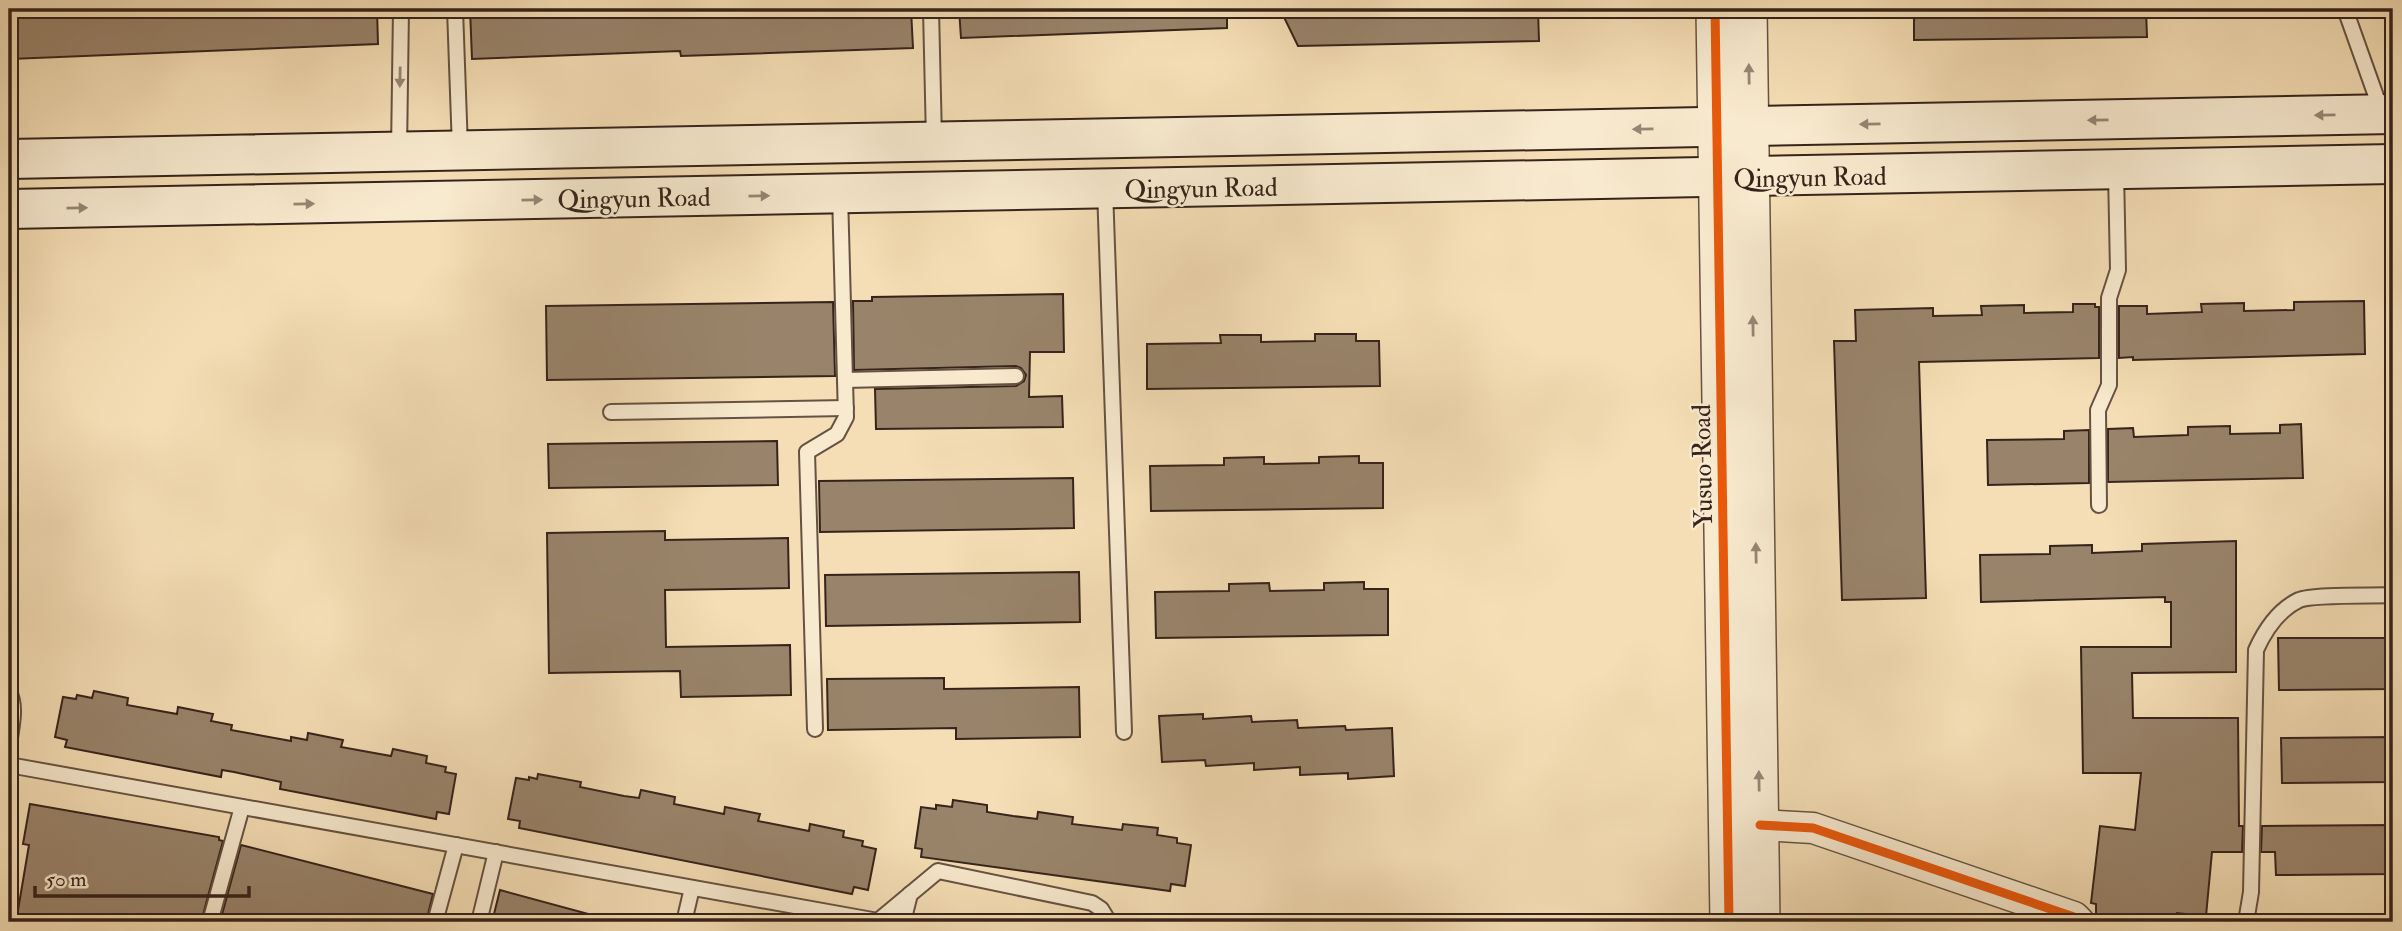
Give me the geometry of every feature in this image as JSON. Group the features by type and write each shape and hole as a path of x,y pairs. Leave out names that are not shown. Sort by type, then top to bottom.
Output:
{"main road":[{"name":"Qingyun Road","path":"9,159 2388,114"},
{"name":"Qingyun Road","path":"9,209 2393,164"}],"street":[{"name":"Yusuo Road","path":"1716,9 1734,127 1760,825 1761,922"},
{"name":"Yusuo Road","path":"1734,127 1748,9"},
{"name":"Yusuo Road","path":"1729,922 1735,178"},
{"path":"1760,825 1813,828 2074,917 2079,922"}],"lane":[{"path":"399,151 401,9"},
{"path":"455,9 460,150"},
{"path":"931,9 934,142"},
{"path":"2345,9 2388,114"},
{"path":"2099,505 2098,410 2109,385 2109,298 2118,270 2116,171"},
{"path":"1105,189 1124,733"},
{"path":"815,729 807,452 837,434 846,417 840,194"},
{"path":"845,380 1016,376"},
{"path":"611,412 846,408"},
{"path":"2246,922 2251,892 2256,650 2278,615 2302,599 2393,595"},
{"path":"9,692 13,710 9,745"},
{"path":"9,765 877,921 938,870 1092,902 1101,909 1109,922"},
{"path":"210,922 242,807"},
{"path":"435,922 456,845"},
{"path":"479,922 496,852"},
{"path":"684,922 692,888"},
{"path":"903,922 910,894"}],"building":[{"path":"61,9 377,9 378,44 11,59 9,14 61,12"},
{"path":"470,9 636,9 637,16 688,14 688,9 742,9 743,12 911,9 913,48 681,56 680,51 472,59"},
{"path":"959,9 1227,9 1227,28 961,38"},
{"path":"1280,9 1538,9 1539,41 1298,46"},
{"path":"1914,9 2146,9 2147,37 1914,40"},
{"path":"1063,294 1064,352 1030,352 1029,397 1062,396 1063,427 876,429 875,389 1016,386 1024,381 1026,375 1016,366 854,370 853,301 872,301 872,297"},
{"path":"2364,301 2365,354 2133,360 2133,357 2119,358 2119,306 2147,306 2147,314 2202,312 2201,304 2244,303 2244,311 2294,310 2294,302"},
{"path":"833,302 835,376 547,380 546,306"},
{"path":"2073,304 2095,304 2095,307 2099,307 2099,358 1919,362 1926,598 1842,600 1834,341 1856,341 1855,310 1933,308 1933,316 1982,315 1981,306 2024,305 2024,313 2073,312"},
{"path":"1315,334 1356,334 1356,341 1379,341 1380,386 1147,389 1147,344 1221,343 1220,335 1261,335 1261,342 1315,341"},
{"path":"2301,424 2303,478 2108,482 2108,429 2133,428 2134,437 2188,435 2188,427 2230,426 2230,434 2280,433 2280,425"},
{"path":"2089,430 2089,483 1988,485 1987,440 2064,439 2064,431"},
{"path":"777,441 778,485 549,488 548,444"},
{"path":"1359,456 1359,463 1383,463 1383,508 1151,511 1150,466 1224,465 1224,458 1264,457 1264,464 1319,463 1319,457"},
{"path":"1073,478 1074,528 820,532 819,481"},
{"path":"665,531 665,540 788,538 789,588 665,590 666,647 790,645 791,695 681,697 680,671 549,673 547,533"},
{"path":"2236,541 2236,672 2132,673 2133,718 2238,718 2239,826 2243,826 2242,852 2212,852 2206,916 2177,913 2176,922 2096,922 2096,904 2091,903 2100,826 2135,830 2141,773 2083,773 2081,647 2171,647 2171,602 2165,602 2165,597 1981,602 1980,555 2050,554 2050,546 2092,545 2092,553 2142,551 2142,544"},
{"path":"1079,572 1080,622 826,626 825,575"},
{"path":"1364,582 1364,589 1388,589 1388,635 1156,638 1155,592 1229,591 1229,584 1269,583 1270,591 1324,590 1324,583"},
{"path":"2278,638 2393,638 2393,689 2279,690"},
{"path":"944,678 944,689 1079,687 1080,737 956,739 956,728 828,730 827,679"},
{"path":"94,691 128,698 127,705 177,714 178,707 213,714 211,721 232,725 231,730 291,741 291,737 307,740 308,733 343,740 341,747 391,756 393,749 427,756 426,763 446,767 445,772 456,774 449,814 437,812 436,819 280,789 281,782 234,772 222,770 221,777 65,747 67,740 55,737 63,697 76,699 77,695 92,698"},
{"path":"1203,714 1203,719 1251,716 1252,722 1297,720 1298,728 1392,728 1394,776 1348,779 1348,773 1300,775 1300,767 1254,770 1254,763 1206,766 1205,760 1162,762 1159,716"},
{"path":"2393,737 2393,782 2282,783 2281,738"},
{"path":"538,774 581,782 580,787 624,796 639,798 641,790 675,797 674,804 724,814 725,807 760,814 758,821 809,831 810,824 844,831 843,837 863,841 862,846 876,849 868,890 854,887 852,894 519,828 520,821 508,819 516,778 537,779"},
{"path":"953,800 987,805 987,812 1013,816 1037,819 1038,812 1073,817 1072,824 1122,830 1123,824 1158,828 1157,835 1177,838 1177,843 1191,845 1185,886 1171,884 1170,891 921,857 922,849 915,848 921,807 952,807"},
{"path":"30,804 219,837 219,840 223,841 201,922 16,922 29,845 23,844"},
{"path":"2393,825 2393,874 2276,875 2275,852 2261,852 2262,826"},
{"path":"241,845 433,894 426,922 220,922"},
{"path":"500,890 592,915 591,922 492,922"}],"cycle path":[{"path":"1715,9 1729,922"},
{"path":"1760,825 1813,828 2074,917 2079,922"}]}
